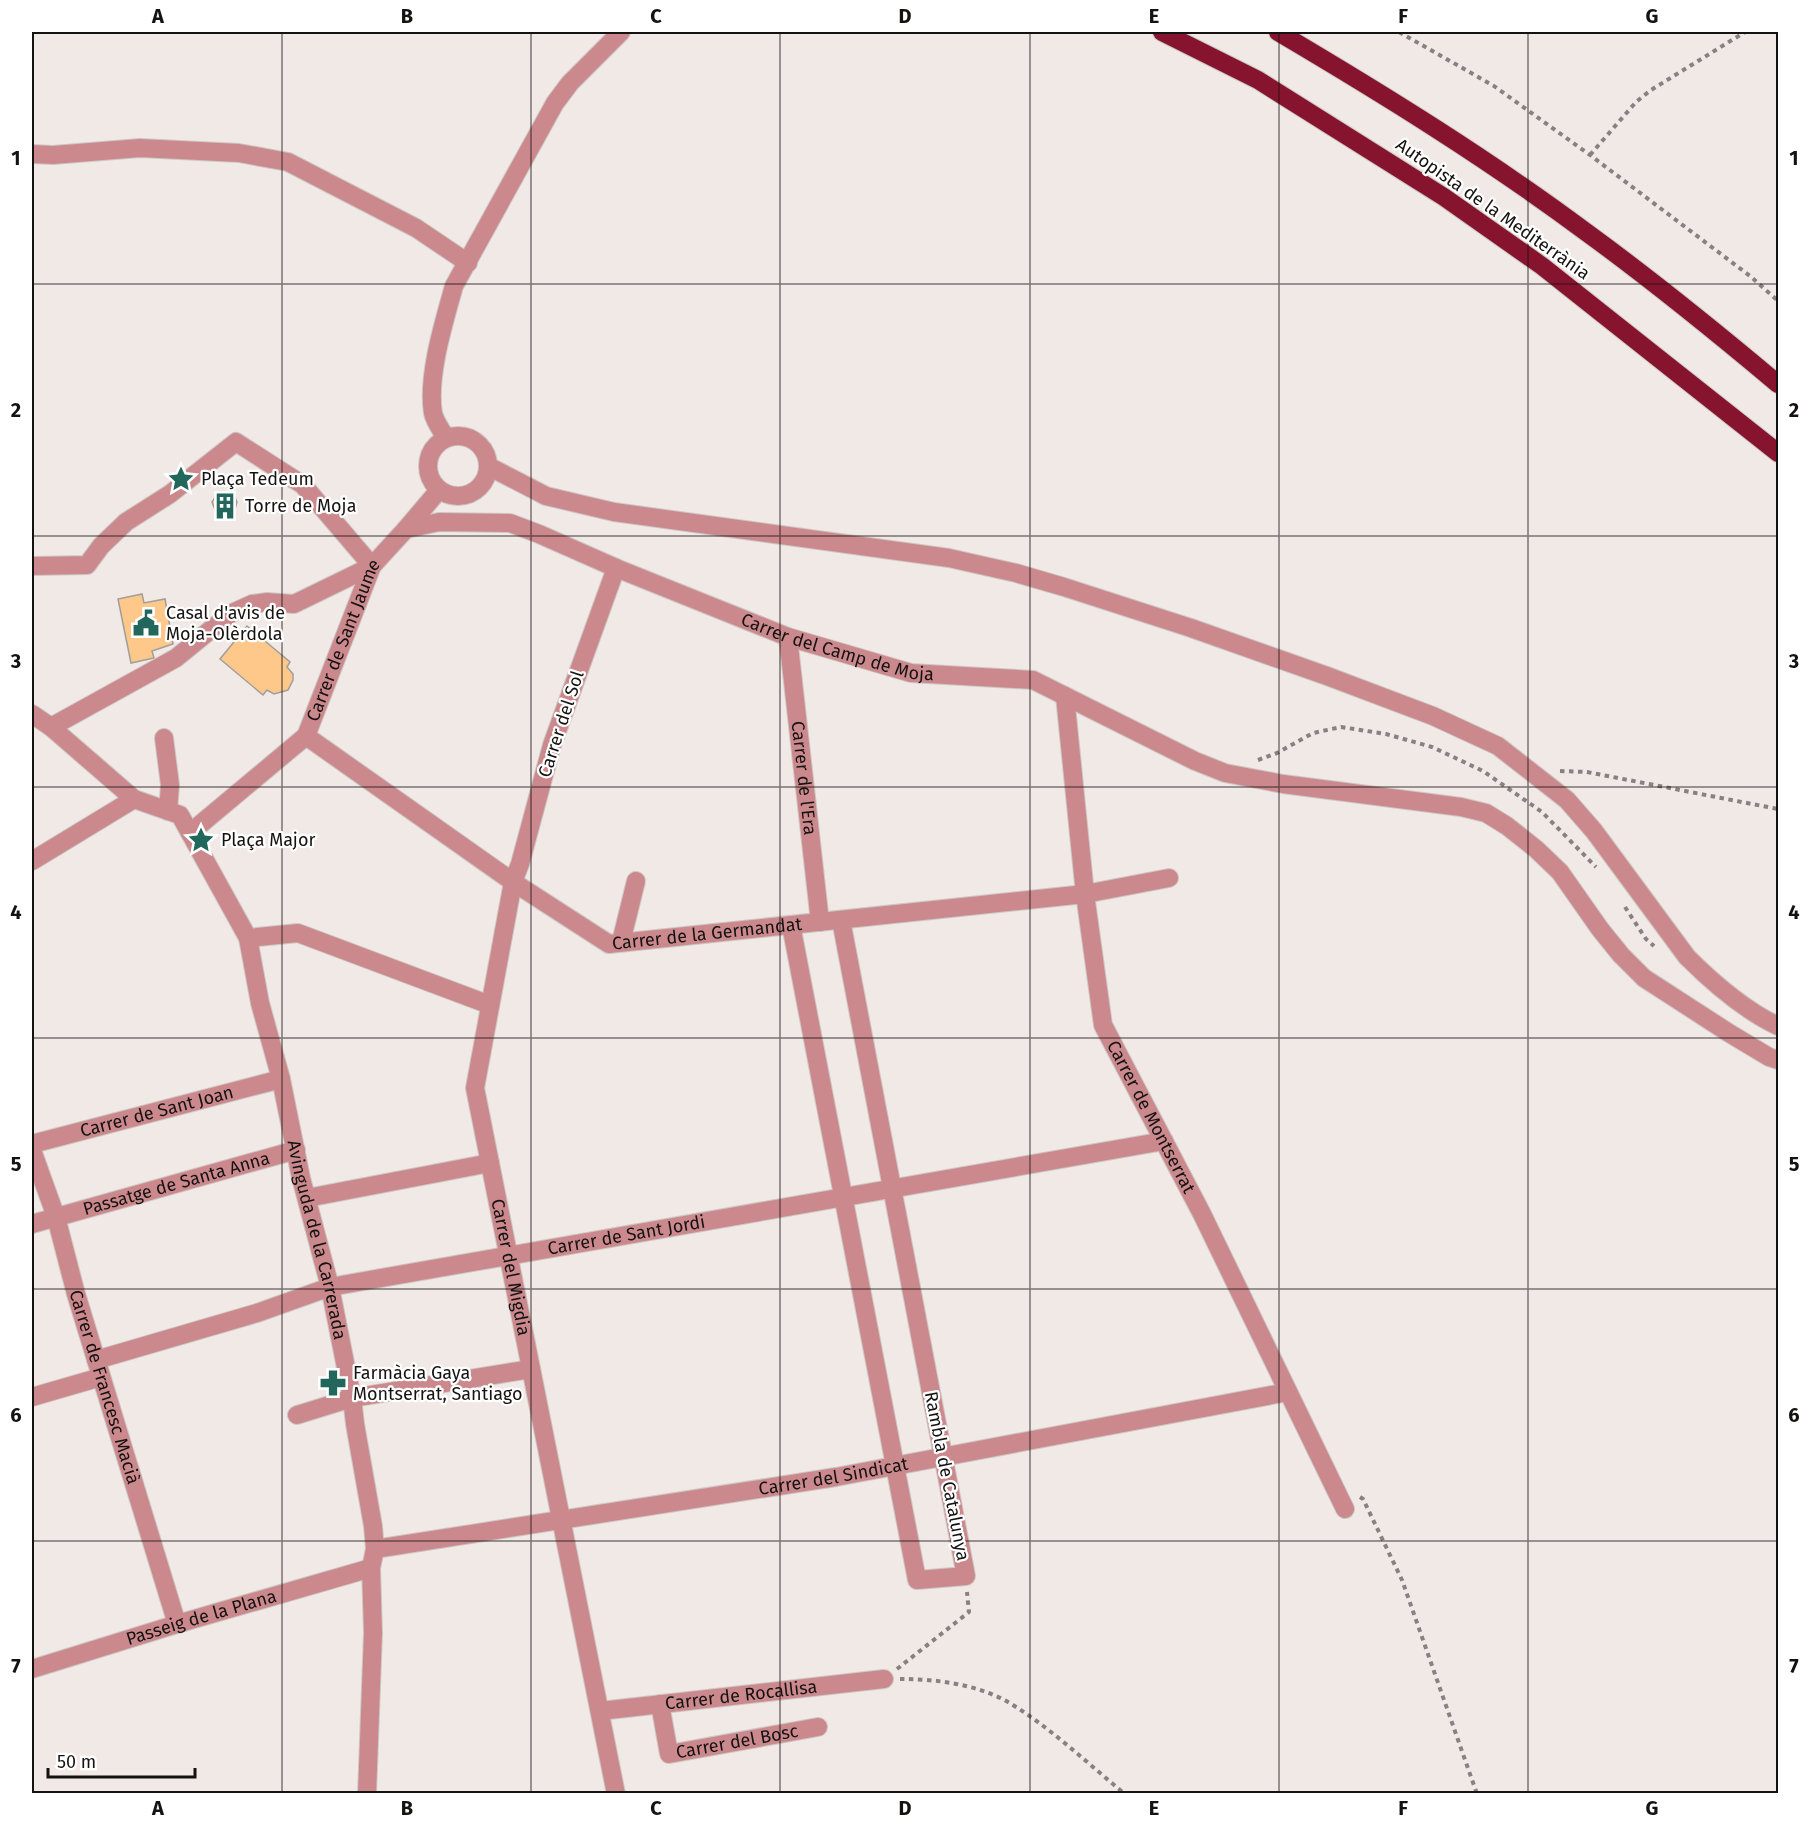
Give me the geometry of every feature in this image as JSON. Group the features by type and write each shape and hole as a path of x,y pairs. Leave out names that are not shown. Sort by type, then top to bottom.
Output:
{"highway":[{"name":"Autopista de la Mediterrània","path":"1162,32 1258,80 1444,197 1542,266 1779,453"},
{"name":"Autopista de la Mediterrània","path":"1278,32 1375,89 1502,172 1587,232 1700,319 1779,384"}],"street":[{"path":"446,438 434,416 433,378 454,286 555,103 570,83 621,32"},
{"path":"32,154 53,155 141,148 239,153 288,162 416,228 468,263"},
{"path":"456,436 474,441 486,456 488,466 486,475 476,489 459,496 440,490 429,475 429,458 438,442 446,438 456,436"},
{"path":"32,566 87,564 101,546 126,522 170,494 236,442 303,485 372,566 294,604 267,602 252,604 230,614 176,658 51,727"},
{"path":"488,466 546,496 604,510 949,558 1016,573 1233,643 1433,716 1498,746 1567,800 1593,831 1687,957 1704,975 1757,1016 1779,1026"},
{"name":"Carrer de Sant Jaume","path":"190,833 306,736 372,566 440,490"},
{"path":"459,496 483,522"},
{"name":"Carrer del Camp de Moja","path":"406,529 439,522 510,523 788,637 911,673 1033,680 1195,761 1225,773 1283,784 1461,807 1486,813 1507,826 1560,872 1600,929 1644,978 1729,1033 1769,1057 1779,1060"},
{"name":"Carrer del Sol","path":"513,882 570,690 616,568"},
{"name":"Carrer de l'Era","path":"788,637 820,922"},
{"name":"Carrer de Montserrat","path":"1065,696 1085,894 1103,1025 1202,1214 1345,1509"},
{"path":"32,714 51,727 134,799 180,815 248,938 298,933 490,1005"},
{"name":"Carrer de la Germandat","path":"306,736 513,882 609,944 1085,894 1169,878"},
{"path":"164,738 170,785 168,811"},
{"path":"32,861 134,799"},
{"path":"621,942 636,881"},
{"name":"Carrer del Migdia","path":"513,882 475,1088 616,1794"},
{"name":"Rambla de Catalunya","path":"791,925 917,1580 966,1576 841,920"},
{"name":"Avinguda de la Carrerada","path":"248,938 260,1003 281,1079 307,1198 330,1287 352,1398 373,1527 375,1549 371,1568 373,1633 367,1794"},
{"name":"Carrer de Sant Joan","path":"32,1144 281,1079"},
{"name":"Carrer de Sant Jordi","path":"32,1397 99,1369 330,1287 1164,1141"},
{"name":"Carrer de Francesc Macià","path":"32,1150 56,1217 99,1369 177,1624"},
{"name":"Passatge de Santa Anna","path":"32,1224 296,1150"},
{"path":"307,1198 490,1163"},
{"path":"297,1415 352,1398 531,1369"},
{"name":"Carrer del Sindicat","path":"375,1549 836,1477 1288,1392"},
{"name":"Passeig de la Plana","path":"32,1669 371,1568"},
{"name":"Carrer de Rocallisa","path":"600,1711 884,1679"},
{"name":"Carrer del Bosc","path":"660,1704 669,1754 818,1727"}],"path":[{"path":"1399,32 1494,86 1590,155 1750,276 1779,301"},
{"path":"1590,155 1636,102 1651,90 1745,32"},
{"path":"1530,770 1587,772 1779,809"},
{"path":"1334,1486 1363,1498 1402,1580 1477,1794"},
{"path":"884,1679 969,1612 966,1576"},
{"path":"884,1679 923,1679 970,1687 1006,1701 1037,1721 1125,1794"}],"building":[{"name":"Torre de Moja","path":"229,492 234,495 237,502 235,509 227,517 216,512 212,502 218,493"},
{"name":"Casal d'avis de Moja-Olèrdola","path":"142,594 144,603 165,599 173,644 152,651 154,658 131,663 118,599"},
{"path":"247,626 290,662 287,667 293,674 293,680 288,690 274,694 267,690 263,695 220,659"}],"place":[{"name":"Plaça Tedeum","path":"181,479"},
{"name":"Torre de Moja","path":"225,506"},
{"name":"Casal d'avis de Moja-Olèrdola","path":"146,623"},
{"name":"Plaça Major","path":"201,840"},
{"name":"Farmàcia Gaya Montserrat, Santiago","path":"333,1383"}]}
